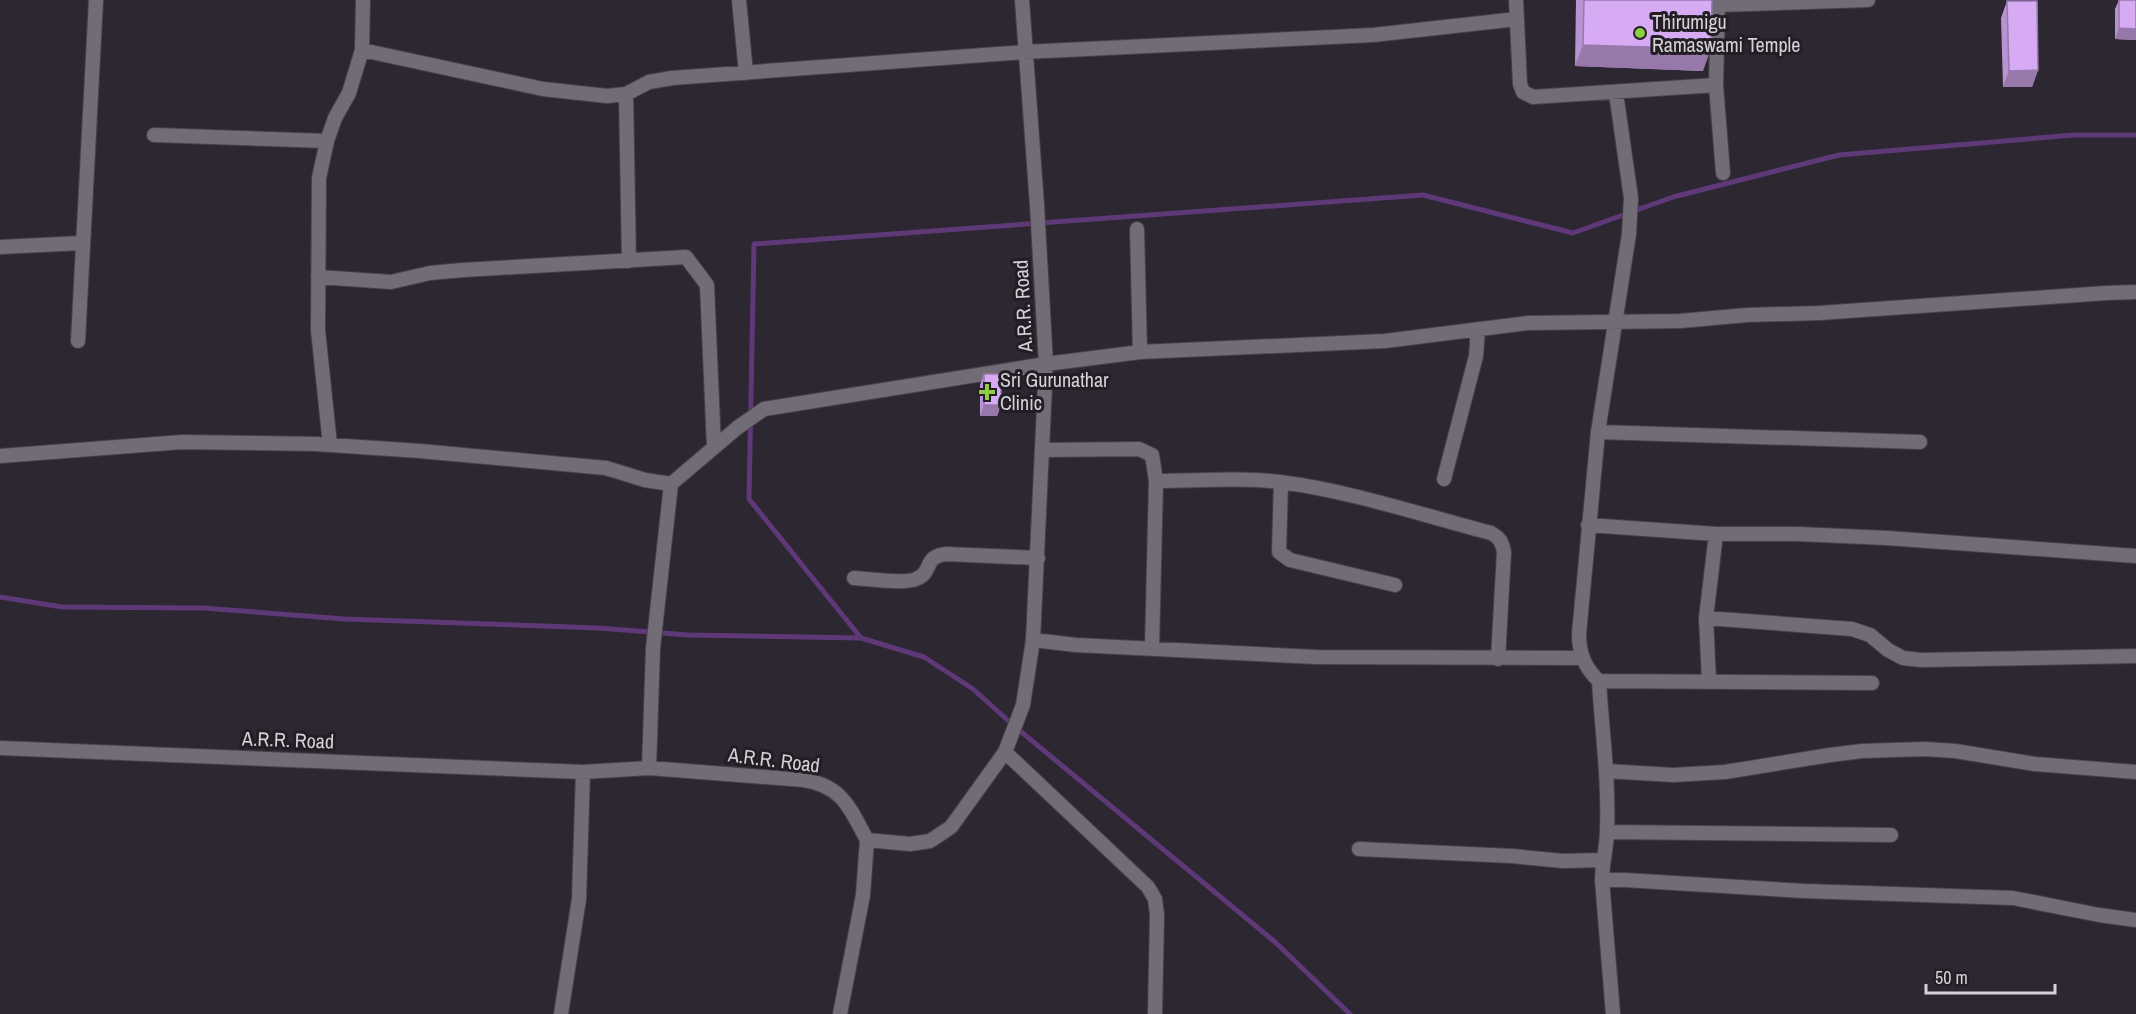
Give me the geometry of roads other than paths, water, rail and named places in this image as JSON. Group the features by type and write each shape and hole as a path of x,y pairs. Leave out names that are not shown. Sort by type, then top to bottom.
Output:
{"street":[{"path":"78,341 96,0"},
{"path":"330,445 318,330 319,178 327,141 335,118 349,93 362,50 363,0"},
{"path":"739,0 746,73"},
{"name":"A.R.R. Road","path":"0,748 584,772 650,768 819,782 831,788 843,799 867,840 910,844 930,841 951,827 1008,746 1023,705 1033,640 1046,364 1022,0"},
{"path":"1516,0 1520,84 1523,92 1533,97 1716,85"},
{"path":"1723,173 1716,85 1718,3 1868,0"},
{"path":"362,50 543,89 607,96 626,94 649,82 672,78 1024,52 1373,35 1517,19"},
{"path":"1616,93 1631,198 1629,234 1598,432 1579,634 1582,658 1589,672 1599,681 1872,683"},
{"path":"626,94 629,261"},
{"path":"154,135 327,141"},
{"path":"1137,229 1140,352"},
{"path":"0,247 82,243"},
{"path":"318,277 392,282 430,273 463,270 686,257 707,285 714,447"},
{"path":"650,768 653,648 671,484 737,428 764,409 1046,364 1140,352 1385,341 1528,322 1614,322 1818,314 2136,292"},
{"path":"1444,479 1476,356 1478,329"},
{"path":"1598,432 1920,442"},
{"path":"0,456 182,442 330,445 606,468 645,480 671,484"},
{"path":"1042,450 1139,449 1152,455 1156,481 1152,648"},
{"path":"1156,481 1259,480 1281,482 1352,496 1491,533 1498,537 1504,552 1498,658"},
{"path":"1281,482 1279,552 1290,560 1395,585"},
{"path":"1588,525 1716,534 1798,534 1887,538 2136,556"},
{"path":"1709,681 1706,618 1716,534"},
{"path":"854,578 916,579 926,571 931,559 936,555 1038,558"},
{"path":"1706,618 1852,629 1870,635 1888,650 1903,658 1921,660 2136,656"},
{"path":"1033,640 1076,645 1316,657 1582,658"},
{"path":"1599,681 1606,771 1607,832 1602,860 1602,880 1613,1014"},
{"path":"1008,746 1148,887 1155,899 1157,915 1155,1014"},
{"path":"1606,771 1673,775 1725,772 1862,751 1925,749 1955,751 2035,764 2136,772"},
{"path":"561,1014 579,899 584,772"},
{"path":"1607,832 1891,835"},
{"path":"840,1014 863,895 867,840"},
{"path":"1359,849 1512,856 1563,861 1602,860"},
{"path":"1602,880 1624,879 1804,891 2013,898 2136,920"}],"waterway":[{"path":"861,638 749,499 754,244 1423,195 1573,233 1673,197 1839,155 2074,135 2136,135"},
{"path":"0,597 62,607 203,608 345,619 598,628 689,635 861,638 924,657 973,689 1013,725 1275,942 1350,1014"}],"place":[{"name":"Thirumigu Ramaswami Temple","path":"1640,33"},
{"name":"Sri Gurunathar Clinic","path":"987,392"}]}
